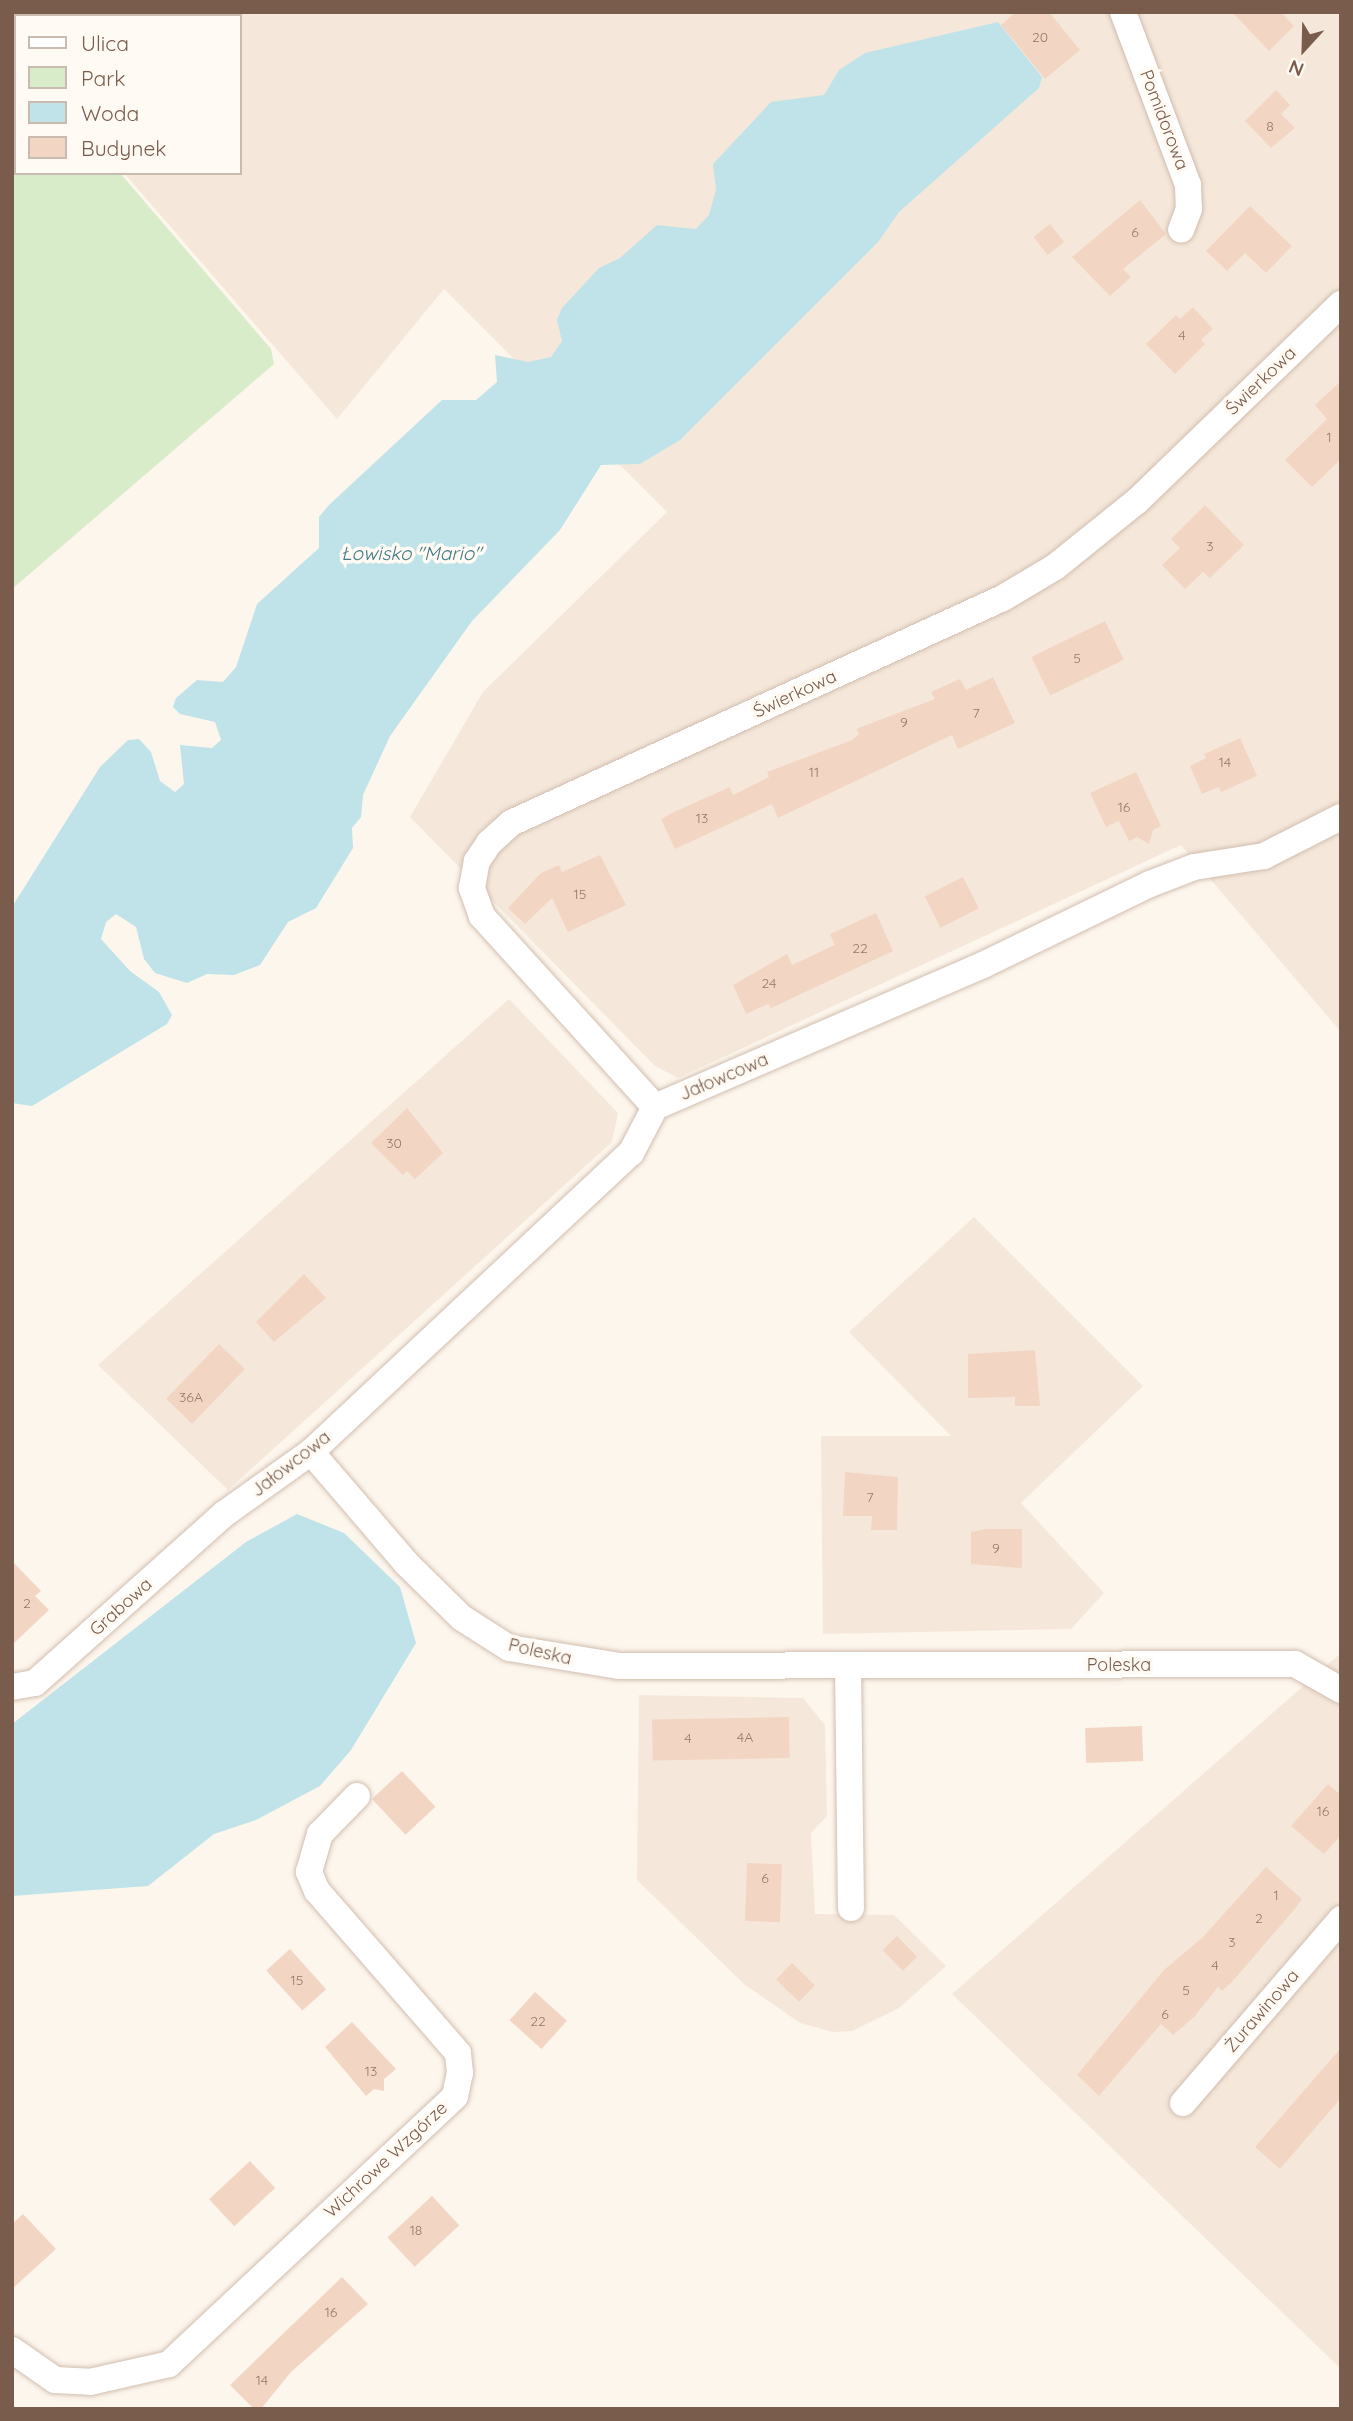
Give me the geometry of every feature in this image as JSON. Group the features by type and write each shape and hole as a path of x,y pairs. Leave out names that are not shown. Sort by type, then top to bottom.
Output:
{"street":[{"name":"Pomidorowa","path":"1123,12 1188,185 1189,209 1181,230"},
{"name":"Świerkowa","path":"655,1107 481,916 472,888 477,861 489,843 511,824 1003,598 1055,567 1138,502 1341,304"},
{"name":"Jałowcowa","path":"224,1514 311,1452 631,1153 655,1107 982,965 1150,884 1194,867 1264,856 1341,817"},
{"name":"Poleska","path":"311,1452 453,1609 509,1648 619,1666 1295,1664 1341,1690"},
{"name":"Grabowa","path":"12,1687 35,1683 224,1514"},
{"path":"848,1665 850,1908"},
{"name":"Wichrowe Wzgórze","path":"12,2350 55,2380 90,2382 169,2364 455,2096 460,2073 458,2053 317,1891 309,1872 320,1834 356,1796"},
{"name":"Żurawinowa","path":"1183,2104 1341,1919"}],"shaded area":[{"path":"1341,12 1341,1032 1181,845 678,1078 655,1066 410,817 483,692 667,512 444,289 337,419 126,175 242,175 242,14 14,14"},
{"path":"509,999 618,1113 612,1142 228,1490 98,1365"},
{"path":"974,1217 1143,1386 1021,1503 1104,1593 1071,1629 823,1634 821,1436 951,1436 849,1332"},
{"path":"1341,1653 1341,2369 952,1994"},
{"path":"639,1695 803,1698 825,1725 827,1816 811,1833 815,1914 894,1915 946,1966 899,2008 852,2031 833,2032 800,2023 744,1984 637,1880"}],"green space":[{"path":"12,48 14,175 122,175 271,349 274,364 12,589"}],"water":[{"name":"Łowisko \"Mario\"","path":"998,22 1042,77 1039,88 899,212 878,242 680,440 640,464 601,465 560,530 472,621 390,736 363,795 361,817 352,828 353,848 316,908 288,922 260,965 234,975 207,974 187,983 155,973 144,959 136,927 116,914 106,922 101,939 130,971 159,992 172,1015 167,1024 32,1106 12,1103 12,907 100,767 128,740 139,739 151,752 160,781 175,792 184,784 180,745 212,748 221,740 215,722 180,714 173,707 176,698 197,680 223,682 236,667 257,604 319,548 319,517 329,505 442,400 476,400 497,382 495,355 528,362 551,357 562,341 557,320 562,308 599,268 620,258 657,225 696,229 709,215 716,190 713,164 771,102 824,95 839,70 865,53"},
{"path":"297,1514 344,1533 400,1587 416,1643 351,1750 320,1786 256,1820 214,1834 148,1886 12,1896 12,1724 246,1542"}],"building":[{"path":"1016,12 1049,12 1080,50 1045,79 1001,25"},
{"path":"1232,12 1281,12 1294,26 1269,51"},
{"path":"1276,90 1290,105 1281,114 1295,128 1271,148 1245,121"},
{"path":"1140,200 1166,234 1123,269 1131,277 1110,296 1072,257"},
{"path":"1250,206 1292,246 1266,273 1245,253 1227,271 1206,251"},
{"path":"1050,224 1064,242 1048,255 1033,237"},
{"path":"1193,307 1213,329 1201,340 1205,344 1175,374 1146,344 1176,315 1180,319"},
{"path":"1341,381 1341,459 1312,487 1285,460 1327,419 1315,405"},
{"path":"1205,505 1244,545 1210,578 1203,572 1185,589 1162,565 1180,548 1171,539"},
{"path":"1105,621 1124,660 1050,696 1031,657"},
{"path":"993,677 1015,723 958,749 952,735 778,818 772,804 675,849 661,819 730,787 733,795 769,777 767,772 852,740 859,734 856,729 935,699 931,692 960,679 966,690"},
{"path":"1240,738 1257,776 1221,792 1219,787 1202,794 1190,766 1206,758 1204,754"},
{"path":"1136,772 1161,826 1153,830 1149,844 1137,837 1129,841 1119,821 1106,827 1090,793"},
{"path":"600,855 626,905 568,932 552,898 525,924 508,908 541,873 559,865 562,872"},
{"path":"963,877 979,908 941,928 925,897"},
{"path":"876,913 893,951 771,1008 768,1004 746,1014 733,985 787,954 792,965 835,945 830,934"},
{"path":"407,1108 443,1153 415,1179 407,1171 403,1175 371,1143"},
{"path":"304,1274 326,1298 274,1342 256,1322"},
{"path":"219,1344 245,1369 192,1424 166,1399"},
{"path":"1035,1350 1040,1406 1015,1406 1015,1397 968,1398 968,1354"},
{"path":"845,1472 898,1477 897,1530 871,1530 872,1516 843,1516"},
{"path":"986,1529 1022,1529 1022,1568 971,1564 971,1532"},
{"path":"12,1561 41,1591 35,1596 49,1610 12,1645"},
{"path":"789,1717 790,1758 653,1760 652,1719"},
{"path":"1142,1726 1143,1761 1086,1763 1085,1728"},
{"path":"402,1771 435,1807 405,1835 372,1799"},
{"path":"1328,1784 1341,1795 1341,1835 1324,1854 1291,1826"},
{"path":"747,1863 782,1864 780,1922 745,1921"},
{"path":"1266,1867 1302,1899 1294,1910 1232,1982 1222,1991 1218,1987 1194,2017 1173,2035 1161,2024 1099,2096 1077,2075 1164,1970 1203,1937"},
{"path":"897,1936 917,1957 903,1971 883,1950"},
{"path":"290,1949 326,1989 302,2011 266,1970"},
{"path":"792,1963 815,1985 799,2002 776,1980"},
{"path":"535,1992 567,2021 542,2049 510,2020"},
{"path":"352,2022 396,2069 384,2079 384,2091 374,2089 366,2096 325,2047"},
{"path":"1341,2048 1341,2098 1280,2169 1255,2147"},
{"path":"250,2161 275,2188 234,2226 209,2199"},
{"path":"432,2196 459,2225 415,2267 387,2238"},
{"path":"23,2214 56,2249 12,2289 12,2224"},
{"path":"342,2277 368,2304 291,2372 261,2409 254,2409 230,2385"}]}
